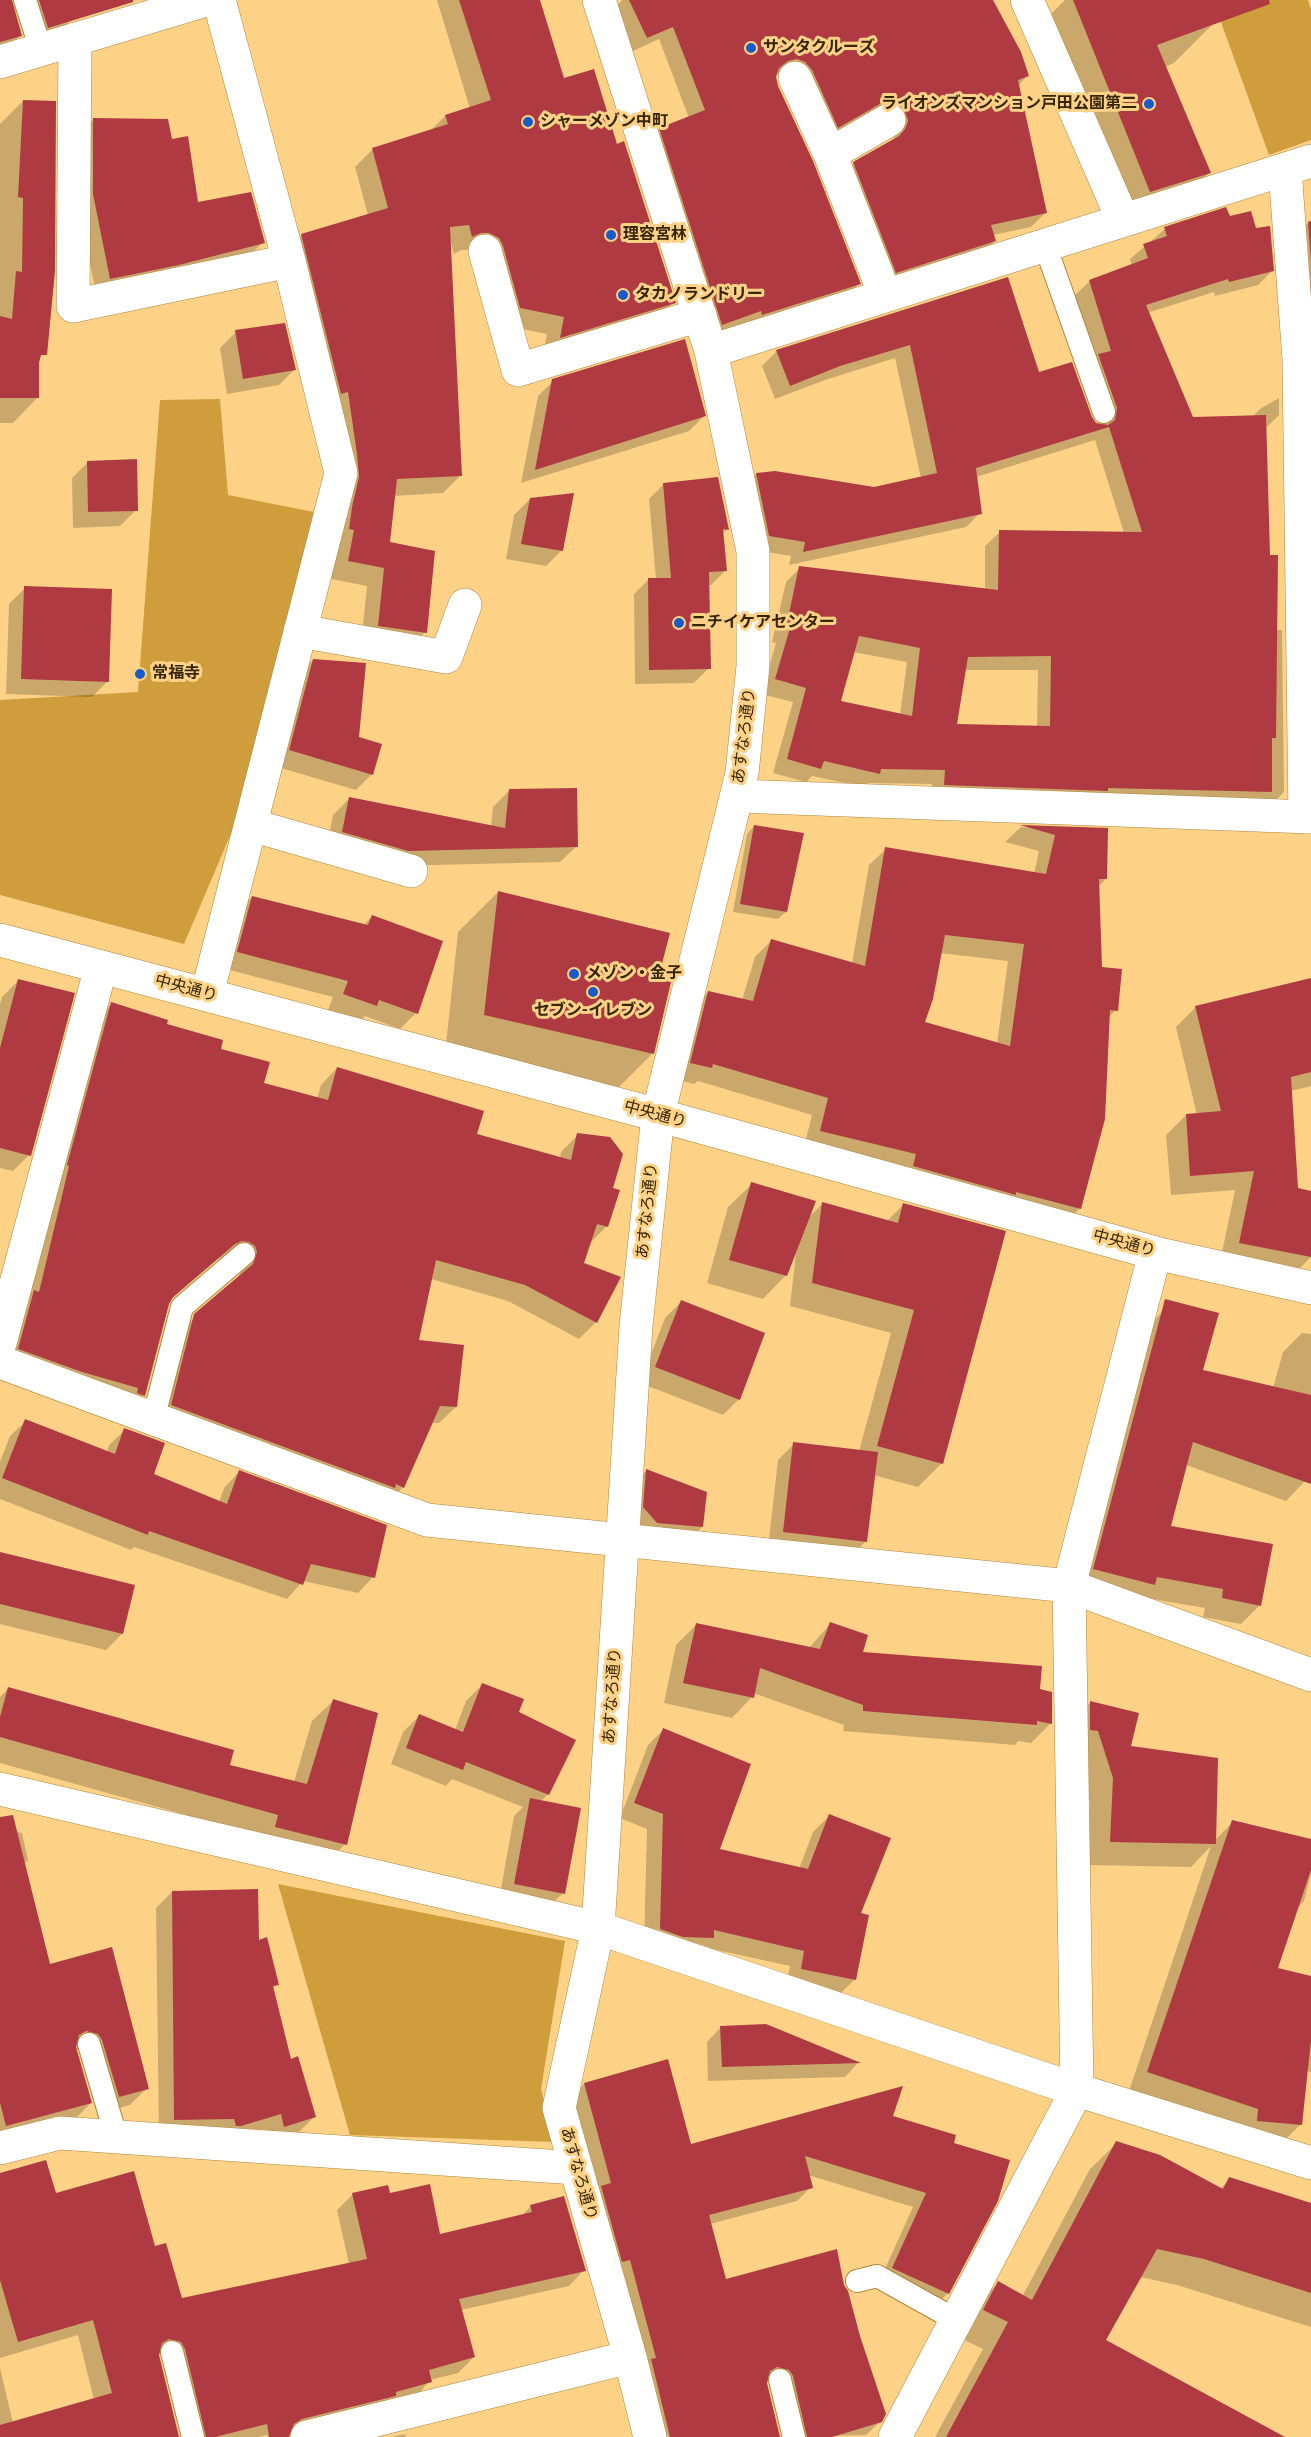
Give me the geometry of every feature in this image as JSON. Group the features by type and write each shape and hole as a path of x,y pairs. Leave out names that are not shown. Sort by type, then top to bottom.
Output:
{"street":[{"path":"0,62 75,39 162,6 206,0"},
{"path":"207,994 340,473 289,261 219,0"},
{"name":"あすなろ通り","path":"598,0 711,351 753,551 753,666 742,773 658,1115 636,1326 598,1928 559,2108 630,2357 650,2437"},
{"path":"1027,0 1123,220"},
{"path":"75,39 73,306 289,261"},
{"path":"795,78 830,154 885,295"},
{"path":"830,154 889,120"},
{"path":"711,351 1298,166 1305,356 1308,817 737,796"},
{"path":"485,251 518,370 700,315"},
{"path":"300,631 446,657 465,605"},
{"path":"251,825 411,871"},
{"name":"中央通り","path":"0,940 658,1115 1155,1253 1311,1288"},
{"path":"0,1343 101,966"},
{"path":"895,2437 1077,2090 1069,1587 1155,1253"},
{"path":"0,1362 427,1520 1069,1587 1311,1675"},
{"path":"0,1789 598,1928 1077,2090 1311,2163"},
{"path":"0,2148 60,2133 576,2168"},
{"path":"307,2437 342,2433 630,2357"}],"lane":[{"path":"25,0 41,50"},
{"path":"1045,244 1104,412"},
{"path":"153,1420 182,1306 244,1254"},
{"path":"89,2044 116,2136"},
{"path":"857,2281 877,2277 956,2320"},
{"path":"172,2352 193,2437"},
{"path":"780,2380 794,2437"}],"shaded area":[{"path":"1213,0 1308,0 1311,9 1311,140 1269,155"},
{"path":"220,399 228,495 314,512 235,824 184,944 0,895 0,700 138,692 160,400"},
{"path":"278,1884 565,1941 541,2089 554,2142 350,2135"}],"building":[{"path":"0,0 12,0 22,36 0,42"},
{"path":"39,0 133,0 133,2 48,28"},
{"path":"459,0 540,0 564,78 594,69 617,144 624,141 676,303 560,338 564,317 520,308 499,238 489,233 481,233 472,237 469,225 450,227 462,476 397,479 390,542 435,551 427,633 378,626 384,568 348,561 354,530 349,529 359,477 357,454 348,392 341,394 301,234 388,208 372,148 448,124 445,115 491,100"},
{"path":"629,0 993,0 1021,52 1029,76 1018,80 1047,213 991,225 996,241 896,273 853,162 899,136 908,121 905,111 899,104 888,101 838,128 812,70 805,62 797,59 788,61 779,68 776,77 778,86 813,161 861,284 762,315 761,311 722,325 659,128 705,110 673,27 647,38"},
{"name":"ライオンズマンション戸田公園第二","path":"1073,0 1269,0 1270,4 1157,45 1211,173 1150,192"},
{"path":"23,100 56,101 55,271 47,355 41,355 39,363 39,398 0,398 0,316 12,319 16,271 22,272 23,198 18,197"},
{"path":"93,118 168,119 172,139 188,136 198,202 251,192 265,243 179,265 110,279 93,194"},
{"path":"1226,207 1230,216 1251,211 1256,228 1270,226 1274,271 1229,282 1228,279 1146,305 1193,417 1266,415 1270,555 1278,555 1276,738 1272,738 1272,792 1108,788 1108,791 944,785 945,770 881,769 880,774 824,761 821,769 787,759 806,688 775,679 790,628 786,628 799,566 998,590 999,530 1142,532 1109,427 976,468 982,514 803,552 805,542 769,536 756,473 775,471 874,487 937,473 910,345 840,366 790,386 776,350 1008,277 1039,372 1072,362 1092,417 1096,423 1108,425 1115,420 1117,408 1098,354 1111,351 1089,280 1148,258 1143,244 1167,236 1164,227","holes":["859,636 920,648 912,716 841,701","1051,656 1050,726 957,724 968,657"]},
{"path":"1311,221 1311,262 1308,222"},
{"path":"285,323 296,370 243,379 235,330"},
{"path":"685,339 706,416 535,470 552,379"},
{"path":"137,459 138,511 88,512 87,461"},
{"path":"718,477 729,530 723,529 727,571 709,572 711,669 649,670 648,578 671,578 663,483"},
{"path":"574,493 563,551 521,544 530,498"},
{"path":"24,586 112,589 109,682 21,679"},
{"path":"313,659 366,663 359,737 382,744 373,775 289,750"},
{"path":"577,788 578,847 408,851 342,832 349,797 505,828 509,789"},
{"path":"754,825 804,833 787,912 740,904"},
{"path":"1020,825 1108,828 1107,879 1099,879 1102,967 1122,969 1118,1011 1110,1010 1105,1119 1081,1209 1016,1192 1016,1195 913,1166 916,1154 820,1131 828,1098 713,1064 712,1068 690,1063 708,991 753,1001 771,939 865,966 885,847 1046,874 1055,835","holes":["945,935 1024,944 1010,1046 925,1022 933,999"]},
{"name":"メゾン・金子","path":"498,891 670,933 658,979 671,982 654,1054 484,1015"},
{"path":"252,896 368,925 372,915 443,941 418,1014 379,1000 377,1006 343,994 348,981 237,952"},
{"path":"1311,978 1311,1072 1291,1077 1298,1188 1311,1191 1311,1257 1239,1243 1254,1171 1190,1176 1186,1114 1221,1111 1195,1006"},
{"path":"18,979 75,993 31,1156 0,1148 0,1048"},
{"path":"111,1002 168,1020 167,1024 223,1040 221,1049 270,1062 264,1083 328,1100 337,1067 484,1111 477,1134 571,1160 577,1133 610,1137 623,1154 613,1188 620,1190 608,1227 597,1224 584,1263 621,1277 597,1323 525,1285 436,1260 419,1340 464,1345 457,1407 440,1406 404,1488 396,1484 395,1488 171,1405 194,1314 253,1264 257,1252 255,1246 249,1242 242,1241 235,1244 173,1297 169,1304 145,1396 137,1393 138,1388 82,1372 18,1349 34,1290 39,1292 69,1166 67,1165"},
{"path":"751,1182 816,1201 787,1276 729,1260"},
{"path":"822,1202 898,1223 903,1203 1006,1231 943,1464 877,1446 914,1310 812,1283"},
{"path":"1165,1299 1219,1313 1203,1370 1311,1395 1311,1484 1193,1442 1171,1526 1273,1544 1261,1606 1222,1598 1223,1589 1157,1577 1155,1585 1093,1569"},
{"path":"681,1300 765,1333 740,1400 655,1367"},
{"path":"25,1419 115,1454 124,1428 165,1443 154,1474 227,1504 239,1470 387,1525 375,1578 311,1564 303,1585 149,1531 148,1535 2,1478"},
{"path":"793,1442 878,1452 867,1542 783,1532"},
{"path":"646,1469 707,1492 703,1527 657,1523 643,1507"},
{"path":"0,1552 135,1585 123,1634 0,1604"},
{"path":"830,1622 868,1635 863,1652 1042,1666 1040,1689 1052,1692 1052,1724 1037,1721 1037,1725 863,1711 863,1705 760,1668 754,1698 683,1683 696,1623 820,1649"},
{"path":"482,1683 524,1699 519,1712 576,1740 549,1795 466,1762 463,1770 406,1748 419,1714 463,1732"},
{"path":"8,1687 234,1750 230,1765 307,1784 333,1699 378,1713 347,1845 275,1827 278,1815 0,1737 0,1717"},
{"path":"1090,1701 1139,1713 1131,1746 1218,1758 1216,1844 1110,1842 1113,1778 1098,1731 1090,1730"},
{"path":"663,1728 751,1764 720,1849 808,1869 829,1814 891,1838 861,1913 869,1915 856,1980 801,1969 804,1951 714,1930 714,1938 683,1937 660,1929 663,1814 634,1803"},
{"path":"530,1798 581,1808 565,1894 514,1884"},
{"path":"13,1815 50,1964 112,1947 149,2089 119,2097 102,2040 98,2034 86,2031 79,2035 76,2047 92,2103 6,2126 0,2103 0,1817"},
{"path":"1232,1820 1311,1839 1311,1870 1278,1968 1311,1976 1311,2040 1302,2125 1257,2121 1258,2109 1147,2072"},
{"path":"258,1889 259,1940 267,1937 279,1985 273,1986 291,2059 298,2056 316,2117 284,2127 281,2114 241,2126 236,2126 234,2119 174,2120 172,1891"},
{"path":"766,2024 861,2063 722,2067 720,2026"},
{"path":"668,2059 691,2144 903,2086 893,2116 956,2135 954,2143 1010,2160 998,2201 949,2294 892,2268 926,2193 805,2156 813,2188 709,2215 726,2279 837,2249 844,2285 848,2291 860,2336 886,2414 882,2422 832,2437 807,2437 793,2376 789,2370 777,2367 770,2371 767,2383 780,2437 670,2437 651,2359 656,2358 630,2260 622,2262 601,2186 611,2183 584,2083"},
{"path":"1116,2141 1160,2155 1223,2189 1229,2177 1311,2203 1311,2293 1204,2259 1157,2249 1106,2340 1285,2437 946,2437 1008,2322 983,2310 998,2281 1032,2300"},
{"path":"46,2160 56,2193 134,2171 155,2246 166,2243 182,2298 367,2259 352,2193 388,2185 390,2193 430,2184 440,2234 532,2212 530,2205 564,2196 586,2271 459,2299 475,2357 429,2370 432,2382 396,2392 396,2396 302,2419 294,2424 289,2437 269,2437 267,2424 215,2437 206,2437 185,2349 181,2342 169,2339 162,2343 159,2355 179,2437 0,2437 0,2425 112,2393 93,2320 18,2342 0,2280 0,2173"}],"place":[{"name":"サンタクルーズ","path":"751,48"},
{"name":"ライオンズマンション戸田公園第二","path":"1149,104"},
{"name":"シャーメゾン中町","path":"528,122"},
{"name":"理容宮林","path":"611,235"},
{"name":"タカノランドリー","path":"623,295"},
{"name":"ニチイケアセンター","path":"679,623"},
{"name":"常福寺","path":"140,674"},
{"name":"メゾン・金子","path":"574,974"},
{"name":"セブン-イレブン","path":"593,992"}]}
